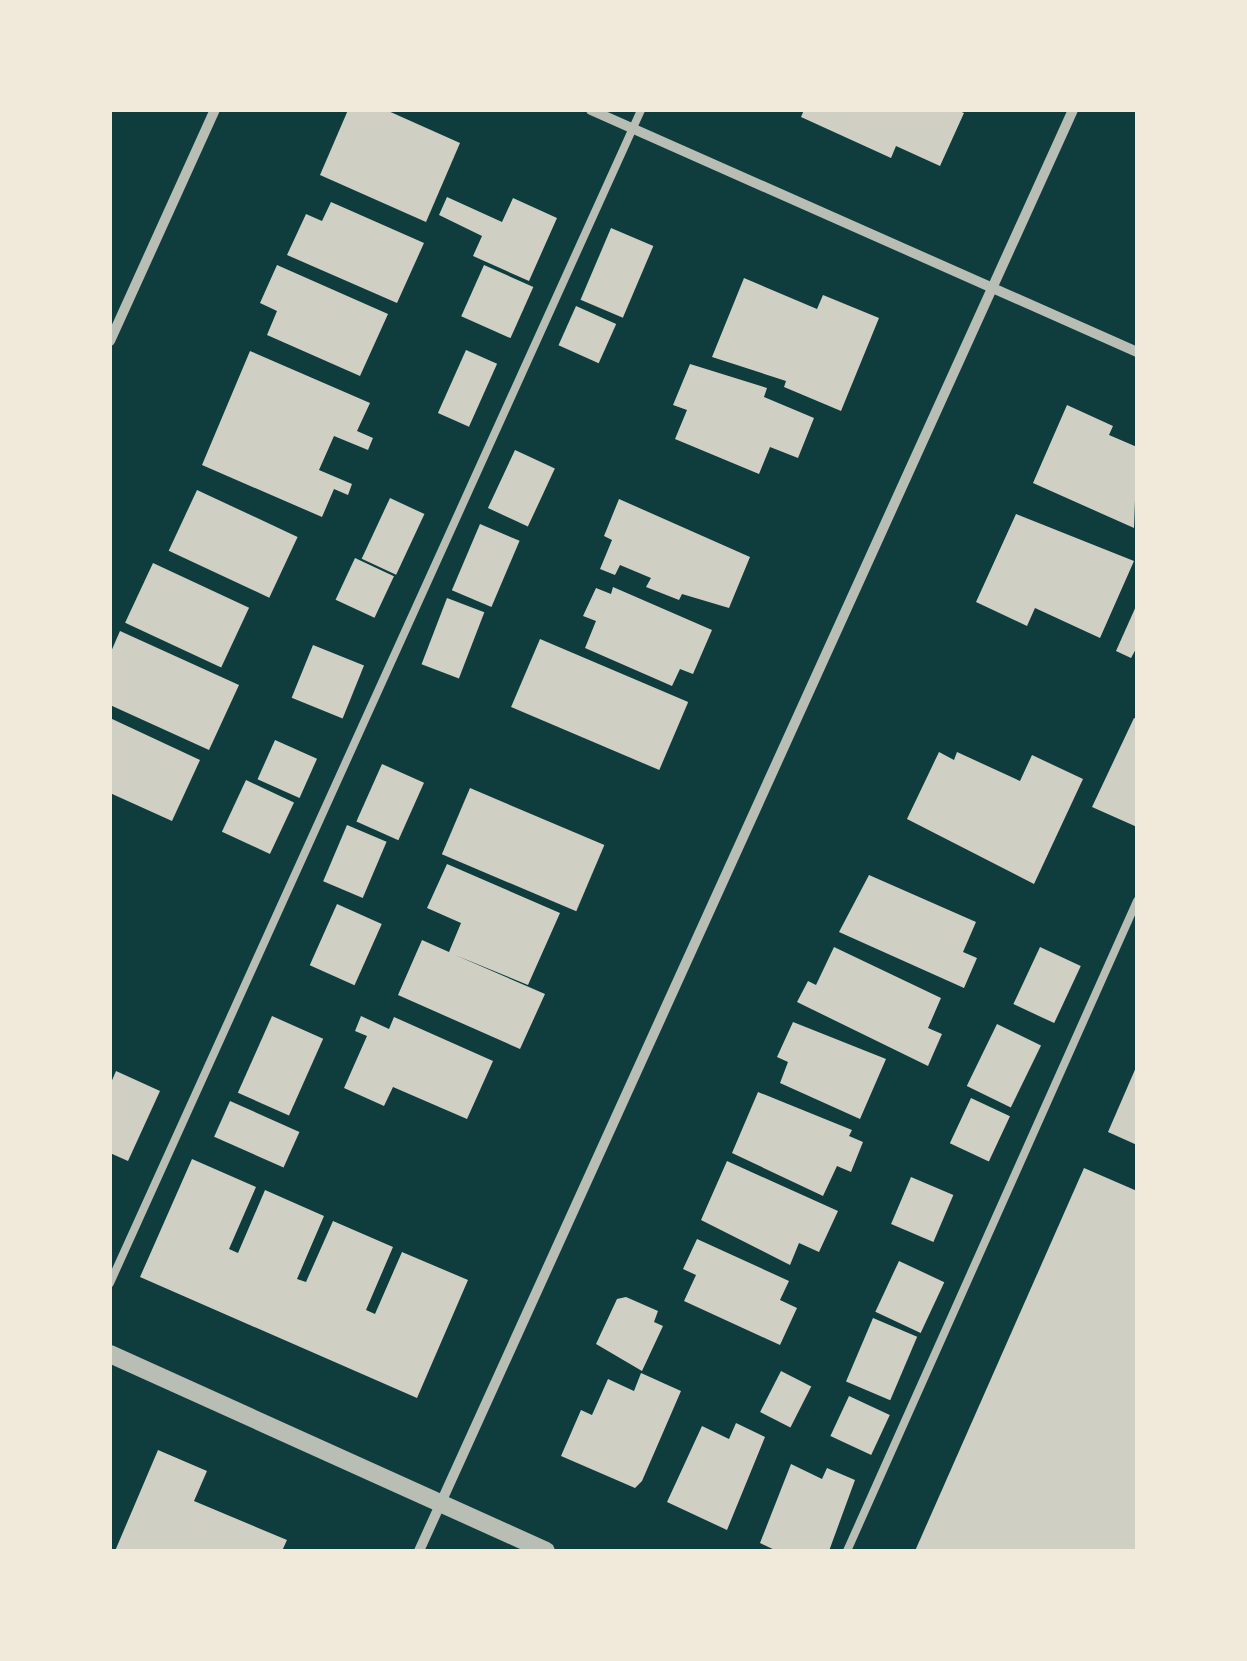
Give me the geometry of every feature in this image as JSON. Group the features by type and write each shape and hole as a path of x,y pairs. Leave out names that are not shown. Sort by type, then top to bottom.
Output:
{"street":[{"path":"110,341 215,110"},
{"path":"592,110 1137,352"},
{"path":"419,1551 1073,110"},
{"path":"110,1354 546,1551"}],"lane":[{"path":"110,1284 641,110"},
{"path":"847,1551 1137,901"}],"building":[{"path":"348,110 386,110 460,143 426,222 320,175"},
{"path":"804,110 964,113 940,166 896,146 891,158 801,117"},
{"path":"447,197 502,222 513,198 557,218 529,281 473,256 482,236 439,215"},
{"path":"331,202 424,243 397,303 287,255 306,214 322,221"},
{"path":"611,228 653,246 623,318 581,300"},
{"path":"277,265 388,314 360,376 267,335 277,311 260,303"},
{"path":"484,265 533,287 511,338 461,316"},
{"path":"744,278 817,309 823,295 879,318 841,411 784,387 786,381 712,357"},
{"path":"576,306 616,324 599,363 559,345"},
{"path":"466,350 497,364 469,427 438,413"},
{"path":"250,351 370,403 357,431 373,438 368,450 334,436 319,470 352,484 348,495 334,489 322,517 202,465"},
{"path":"690,364 767,388 764,397 814,418 798,458 770,447 759,474 675,439 687,410 673,405"},
{"path":"1067,405 1113,426 1109,435 1137,447 1134,528 1033,483"},
{"path":"515,450 555,469 528,527 488,508"},
{"path":"197,490 298,537 269,598 169,551"},
{"path":"390,498 424,514 396,575 362,559"},
{"path":"619,499 750,557 729,608 682,594 679,600 646,587 651,578 620,565 615,575 600,569 612,540 604,536"},
{"path":"1016,514 1134,561 1100,638 1035,608 1027,626 976,602"},
{"path":"480,524 520,541 491,607 452,590"},
{"path":"355,558 394,576 375,618 336,600"},
{"path":"153,563 249,608 221,668 125,623"},
{"path":"613,587 712,630 693,674 680,669 672,686 585,648 596,621 583,616 596,588 611,594"},
{"path":"447,598 484,612 459,679 422,664"},
{"path":"1137,604 1137,647 1131,658 1116,651"},
{"path":"120,631 239,685 209,750 110,705 110,654"},
{"path":"540,639 688,702 659,770 511,707"},
{"path":"313,645 364,666 343,718 292,698"},
{"path":"110,718 200,760 172,821 110,793"},
{"path":"1134,718 1137,719 1137,827 1092,807"},
{"path":"275,740 317,759 300,798 258,779"},
{"path":"939,752 954,760 957,752 1020,781 1032,755 1083,779 1034,884 907,819"},
{"path":"382,764 424,783 398,840 356,822"},
{"path":"246,780 294,802 270,854 222,832"},
{"path":"470,788 604,845 576,911 442,854"},
{"path":"347,825 387,842 363,898 323,881"},
{"path":"447,864 560,913 528,985 455,955 545,994 520,1049 398,995 422,940 449,952 461,923 427,908"},
{"path":"869,875 976,922 963,952 977,958 964,988 839,932"},
{"path":"337,904 382,924 355,985 310,965"},
{"path":"834,947 941,998 928,1028 942,1034 928,1066 797,1002 808,981 816,985"},
{"path":"1040,947 1081,966 1054,1023 1013,1004"},
{"path":"272,1016 323,1039 289,1116 238,1093"},
{"path":"361,1016 389,1029 394,1017 493,1061 467,1119 393,1087 384,1106 344,1088 367,1036 355,1031"},
{"path":"793,1022 886,1059 860,1119 780,1083 788,1062 777,1057"},
{"path":"997,1024 1041,1045 1011,1107 967,1086"},
{"path":"1137,1065 1137,1145 1108,1132"},
{"path":"116,1071 160,1091 128,1161 110,1153 110,1085"},
{"path":"758,1092 852,1130 849,1136 863,1142 851,1172 837,1166 823,1196 732,1153"},
{"path":"971,1098 1010,1116 989,1161 950,1143"},
{"path":"230,1101 299,1132 284,1168 214,1137"},
{"path":"192,1159 256,1187 229,1249 238,1253 265,1190 324,1216 297,1279 306,1282 333,1221 393,1247 366,1310 375,1314 402,1252 468,1280 417,1398 140,1277"},
{"path":"727,1161 838,1211 819,1252 799,1243 790,1265 701,1220"},
{"path":"1084,1168 1137,1191 1137,1551 915,1551"},
{"path":"911,1177 953,1195 933,1242 891,1224"},
{"path":"697,1239 789,1281 780,1300 797,1308 780,1345 684,1301 696,1275 683,1269"},
{"path":"899,1261 944,1282 921,1333 875,1312"},
{"path":"626,1297 658,1311 654,1322 663,1326 642,1371 596,1344 617,1299"},
{"path":"873,1318 917,1337 890,1400 846,1382"},
{"path":"781,1371 811,1386 790,1427 760,1412"},
{"path":"641,1373 681,1391 642,1481 635,1488 561,1456 581,1410 592,1415 608,1379 634,1391"},
{"path":"849,1396 890,1415 871,1455 830,1436"},
{"path":"736,1423 765,1437 727,1530 667,1502 702,1426 729,1439"},
{"path":"158,1450 207,1471 194,1501 287,1540 282,1551 115,1551"},
{"path":"791,1464 822,1479 827,1468 855,1480 829,1551 777,1551 760,1543"}]}
